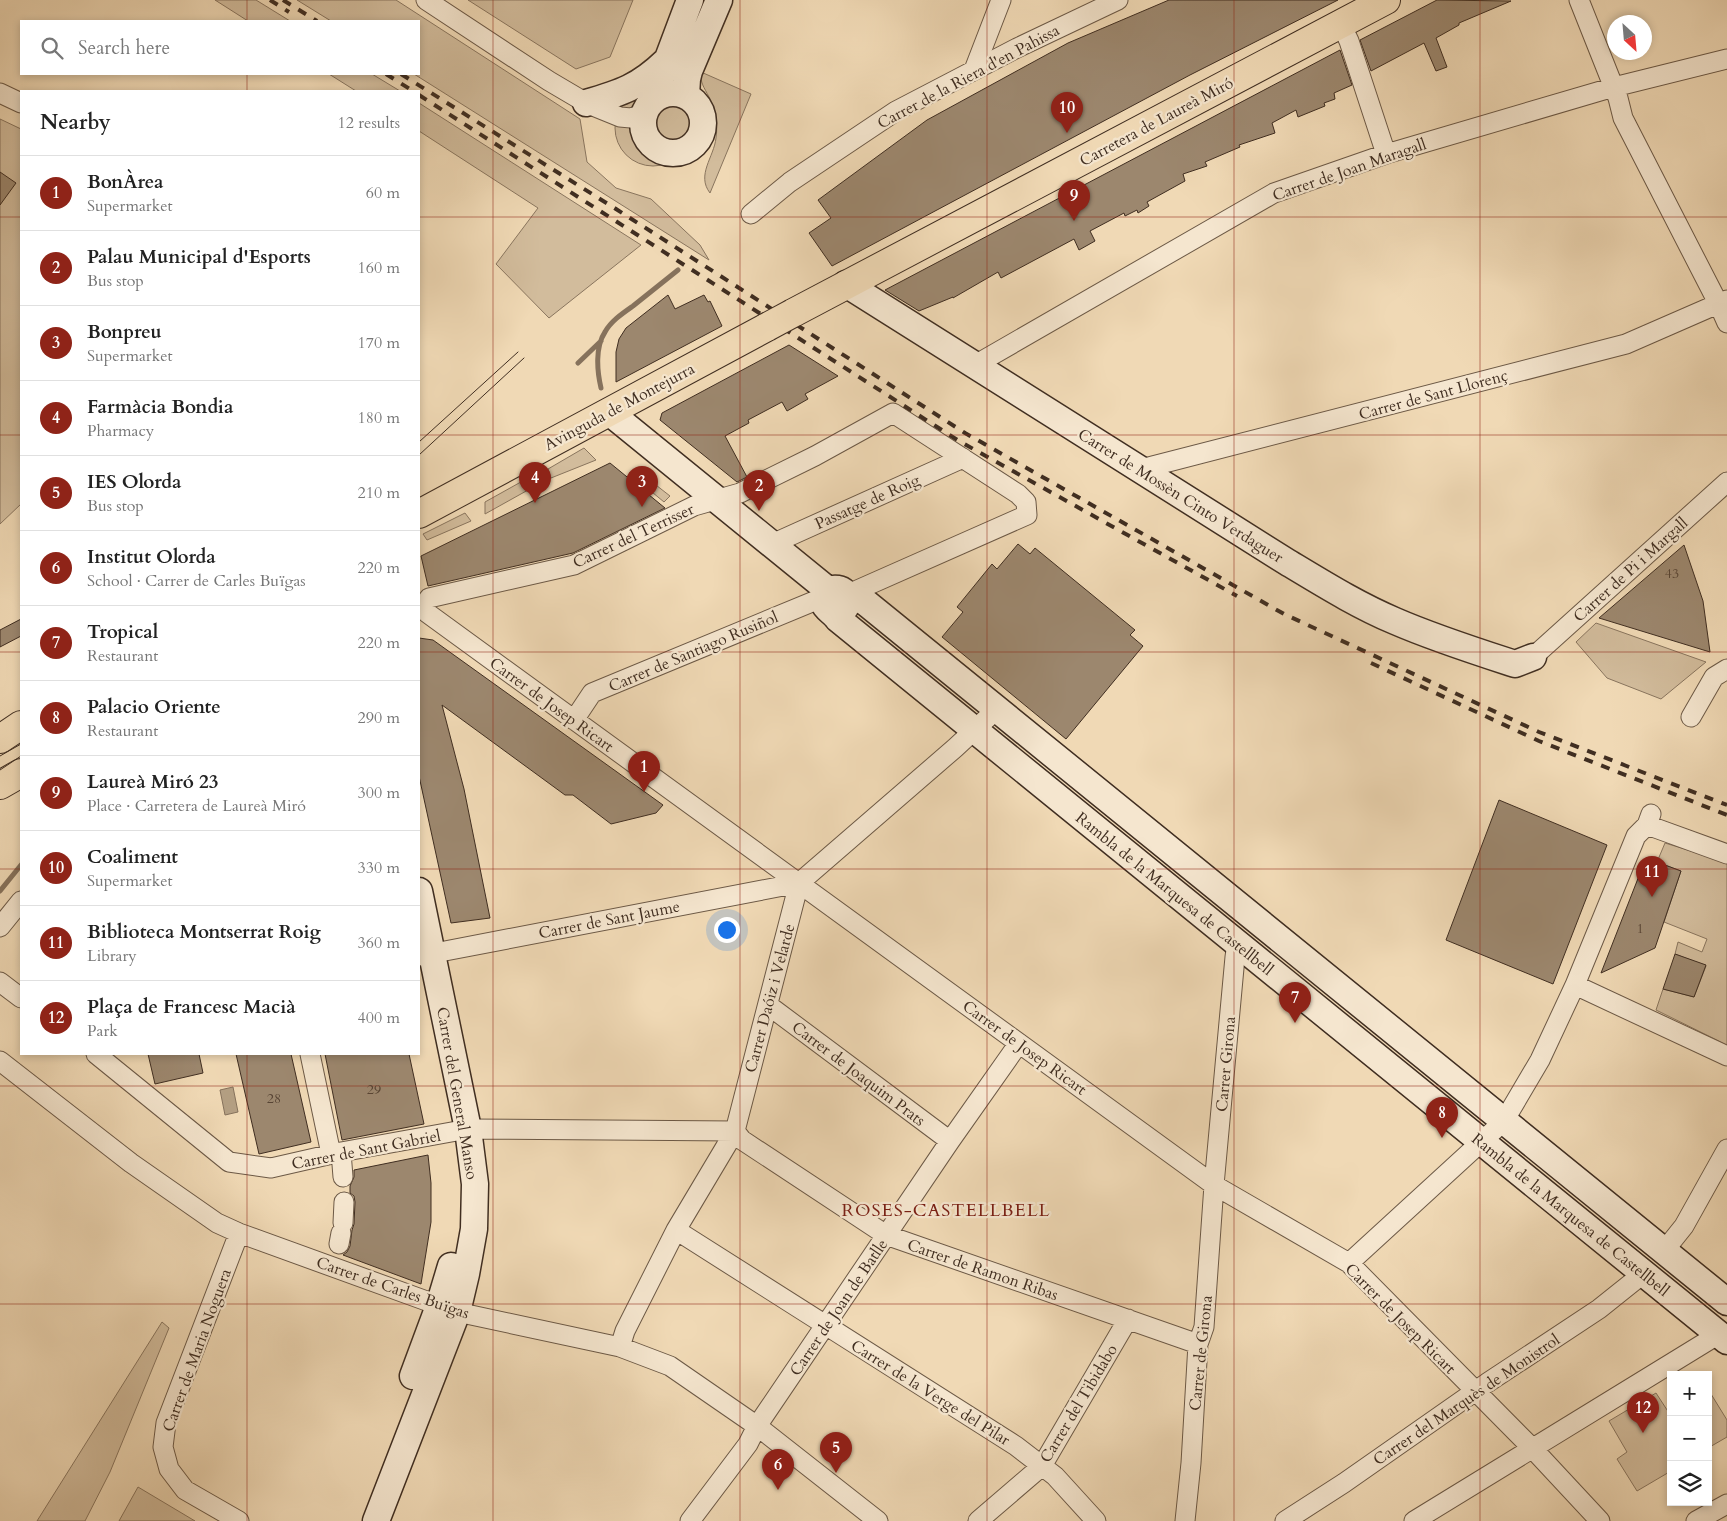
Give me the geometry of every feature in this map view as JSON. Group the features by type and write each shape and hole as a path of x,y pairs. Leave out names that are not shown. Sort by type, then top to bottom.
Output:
{"main road":[{"name":"Carretera de Laureà Miró","path":"767,327 1386,0"},
{"name":"Avinguda de Montejurra","path":"420,513 767,327"},
{"path":"0,738 20,726"},
{"path":"0,786 20,774"}],"street":[{"path":"426,0 549,81 586,103 620,117 631,118 648,108 665,93 673,92 686,96 696,103 700,110 703,128 700,137 694,144 677,153 667,153 658,150 644,134 642,124 648,108 666,60 690,0"},
{"path":"686,96 689,71 719,0"},
{"path":"974,70 1001,0"},
{"name":"Carrer de la Riera d'en Pahissa","path":"751,214 790,182 896,111 974,70 1118,0"},
{"path":"1579,0 1614,87 1623,118 1636,146 1723,302 1727,323"},
{"path":"1351,20 1386,154"},
{"name":"Carrer de Joan Maragall","path":"975,365 1274,193 1386,154 1614,87 1727,59"},
{"path":"586,103 620,94 636,86 652,75 666,60"},
{"path":"0,93 20,102"},
{"name":"Carrer de Mossèn Cinto Verdaguer","path":"846,284 1287,562 1353,601 1394,621 1439,639 1515,664 1533,657"},
{"name":"Carrer de Sant Llorenç","path":"1141,469 1626,344 1723,302"},
{"name":"Rambla de la Marquesa de Castellbell","path":"609,412 772,544 836,599 857,598 865,602 1727,1302"},
{"name":"Carrer del Terrisser","path":"420,609 429,598 574,565 694,506 740,493 816,456 893,413 963,458"},
{"name":"Carrer de Santiago Rusiñol","path":"574,720 592,693 836,599 1027,515 1026,502 1018,494 963,458"},
{"name":"Passatge de Roig","path":"772,544 963,458"},
{"name":"Carrer de Pi i Margall","path":"1533,657 1727,482"},
{"name":"Rambla de la Marquesa de Castellbell","path":"836,599 838,619 1723,1338"},
{"name":"Carrer de Josep Ricart","path":"420,609 1214,1184 1349,1264 1533,1449 1600,1521"},
{"path":"1691,717 1714,677 1727,669"},
{"path":"799,883 997,709"},
{"path":"1349,1264 1504,1121 1540,1060 1574,985 1636,836 1649,819 1727,854"},
{"name":"Carrer de Sant Jaume","path":"423,960 799,883"},
{"name":"Carrer Daóiz i Velarde","path":"620,1347 625,1331 676,1230 735,1131 799,883"},
{"path":"0,927 20,902"},
{"name":"Carrer del General Manso","path":"358,1521 448,1309 466,1274 474,1229 475,1184 460,1130 423,960 420,908"},
{"name":"Carrer Girona","path":"1214,1184 1237,943"},
{"path":"0,982 20,997"},
{"path":"1574,985 1727,1056"},
{"name":"Carrer de Joaquim Prats","path":"768,1005 950,1141"},
{"name":"Carrer de Joan de Batlle","path":"690,1521 748,1444 757,1426 886,1235 1020,1043"},
{"name":"Carrer de Sant Gabriel","path":"97,1055 229,1162 271,1168 336,1153 460,1130 735,1131"},
{"path":"310,1055 344,1188 338,1244"},
{"name":"Carrer de Carles Buïgas","path":"0,1061 131,1163 217,1223 239,1233 338,1244 448,1309 620,1347 670,1366 757,1426 878,1521"},
{"name":"Carrer de Ramon Ribas","path":"735,1131 742,1140 886,1235 1198,1344"},
{"path":"1664,1252 1684,1226 1727,1149"},
{"name":"Carrer de Girona","path":"1185,1521 1191,1463 1198,1344 1204,1327 1214,1184"},
{"name":"Carrer de la Verge del Pilar","path":"676,1230 1016,1446 1055,1476 1096,1521"},
{"name":"Carrer de Maria Noguera","path":"239,1233 166,1423 163,1447 170,1469 185,1490 240,1521"},
{"name":"Carrer del Marquès de Monistrol","path":"1285,1521 1344,1483 1475,1391 1599,1309 1644,1273"},
{"name":"Carrer del General Manso","path":"376,1521 448,1309"},
{"name":"Carrer del Tibidabo","path":"978,1521 1042,1466 1128,1319"},
{"path":"1414,1521 1723,1338"},
{"path":"1696,1521 1727,1504"}],"shaded area":[{"path":"215,0 256,0 288,20 246,20"},
{"path":"297,0 396,0 580,119 587,162 616,188 651,199 700,245 709,260 416,75 420,75 420,20 329,20"},
{"path":"468,0 633,0 610,57 576,69"},
{"path":"701,72 751,94 710,193 706,186 705,173 715,145 717,122 715,112 702,82"},
{"path":"331,75 374,75 398,90 354,90"},
{"path":"653,90 667,93 680,101 688,114 691,128 688,142 680,155 667,163 653,166 639,163 626,155 618,142 615,128 618,114 626,101 639,93"},
{"path":"420,104 641,245 549,318 496,264 538,208 420,132"},
{"path":"0,119 20,129 20,505 0,524"},
{"path":"584,448 596,460 551,478 548,469"},
{"path":"638,471 670,496 664,502 629,473"},
{"path":"528,478 537,485 485,514 485,502"},
{"path":"465,513 471,521 427,540 423,534"},
{"path":"1596,623 1706,662 1661,699 1607,678 1576,642"},
{"path":"1665,843 1727,862 1727,1045 1656,1010 1663,989 1694,997 1706,966 1675,954 1678,942 1702,952 1707,939 1664,922 1681,871 1657,862"},
{"path":"233,1087 238,1112 225,1115 220,1090"},
{"path":"162,1322 169,1328 110,1472 85,1521 37,1521"},
{"path":"1656,1393 1667,1410 1667,1473 1637,1491 1617,1459 1627,1452 1609,1421"},
{"path":"1712,1396 1727,1420 1727,1437 1712,1446"},
{"path":"138,1487 195,1521 119,1521"}],"building":[{"path":"1169,0 1338,0 1190,75 832,266 809,233 831,218 818,200 927,120 1068,43"},
{"path":"1437,0 1511,1 1459,23 1459,25 1436,38 1447,67 1436,71 1424,43 1371,71 1360,40"},
{"path":"1340,50 1352,85 1334,93 1335,99 1324,103 1325,106 1298,117 1296,110 1272,123 1275,133 1239,145 1240,147 1205,162 1207,166 1183,174 1185,181 1147,202 1149,206 1138,213 1137,210 1125,216 1124,213 1090,231 1095,241 1079,250 1074,239 1001,278 998,272 953,298 919,311 885,290"},
{"path":"0,172 16,183 0,205"},
{"path":"668,295 675,309 704,295 708,302 710,301 722,326 616,382 616,352 619,339 626,328"},
{"path":"789,345 838,376 805,394 808,399 787,411 782,402 748,420 749,423 725,436 747,477 737,482 660,420 662,413"},
{"path":"610,463 665,508 573,553 428,586 421,556"},
{"path":"1018,544 1030,554 1035,548 1135,630 1130,635 1143,646 1066,739 942,637 963,612 957,607 992,564 997,569"},
{"path":"1684,545 1703,601 1710,652 1599,618"},
{"path":"20,620 20,637 0,647 0,630"},
{"path":"420,638 433,640 663,805 656,813 611,824 573,795 565,795 442,705 464,789 490,918 451,923 420,781"},
{"path":"1499,800 1607,845 1553,984 1446,940"},
{"path":"1646,858 1681,871 1655,948 1601,973"},
{"path":"1675,954 1706,965 1694,997 1663,989"},
{"path":"148,1055 199,1055 203,1073 155,1084"},
{"path":"236,1055 291,1055 311,1142 259,1154"},
{"path":"325,1055 409,1055 424,1124 342,1140"},
{"path":"428,1155 431,1183 431,1222 421,1284 343,1255 350,1246 354,1224 355,1202 354,1196 350,1193 350,1186 354,1177 354,1170"}],"waterway":[{"path":"601,388 598,352 602,338 610,324 678,270"},
{"path":"578,363 601,341"},
{"path":"0,891 20,866"}],"tram line":[{"path":"420,441 518,352"},
{"path":"420,454 524,358"},
{"path":"0,756 20,745"},
{"path":"0,770 20,757"}],"railway":[{"path":"270,0 289,12"},
{"path":"283,0 315,20"},
{"path":"388,75 411,90"},
{"path":"403,75 616,209 965,433 1284,614 1539,732 1727,805"},
{"path":"420,96 959,441 1237,596"},
{"path":"1371,663 1539,741 1727,815"}],"place":[{"name":"Coaliment","path":"1067,133"},
{"name":"Laureà Miró 23","path":"1074,221"},
{"name":"Farmàcia Bondia","path":"535,503"},
{"name":"Bonpreu","path":"642,507"},
{"name":"Palau Municipal d'Esports","path":"759,511"},
{"name":"BonÀrea","path":"644,792"},
{"name":"Biblioteca Montserrat Roig","path":"1652,897"},
{"name":"Tropical","path":"1295,1023"},
{"name":"Palacio Oriente","path":"1442,1138"},
{"name":"Plaça de Francesc Macià","path":"1643,1433"},
{"name":"IES Olorda","path":"836,1473"},
{"name":"Institut Olorda","path":"778,1490"}],"district":[{"name":"ROSES-CASTELLBELL","path":"946,1210"}]}
